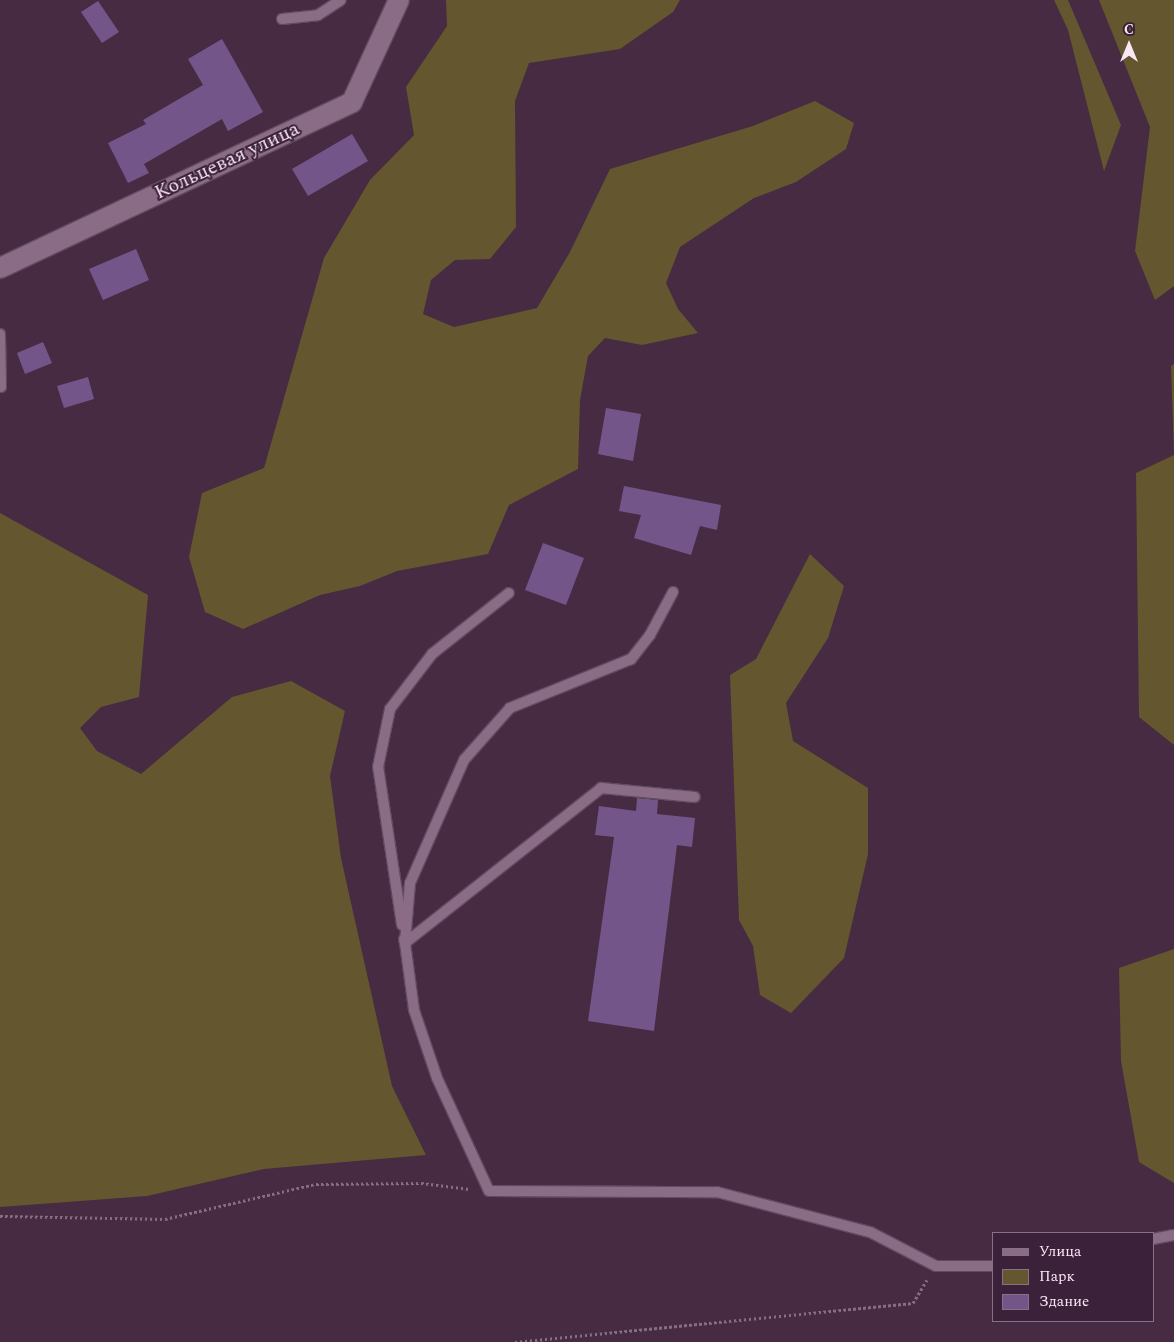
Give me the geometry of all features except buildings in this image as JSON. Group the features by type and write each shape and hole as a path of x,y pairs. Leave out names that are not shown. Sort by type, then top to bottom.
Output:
{"street":[{"name":"Кольцевая улица","path":"0,268 352,102 399,0"}],"lane":[{"path":"282,19 318,15 341,0"},
{"path":"0,334 1,387"},
{"path":"405,943 410,883 464,760 510,708 631,659 650,635 673,592"},
{"path":"509,593 432,654 390,709 378,766 414,1010 437,1078 489,1191 717,1192 870,1232 936,1266 992,1266"},
{"path":"405,943 601,788 695,796"},
{"path":"1154,1239 1174,1235"}],"path":[{"path":"0,1216 165,1219 316,1184 420,1183 489,1191"},
{"path":"515,1342 913,1303 936,1266"}],"green space":[{"path":"446,0 680,0 673,12 620,49 529,63 515,101 516,227 490,259 455,260 431,280 423,314 454,327 537,308 570,252 610,169 753,126 815,101 854,123 846,149 796,182 754,198 680,247 666,283 678,309 698,333 642,345 605,338 588,356 580,400 578,469 509,505 488,554 397,571 360,586 320,595 243,629 205,612 189,557 202,493 264,468 324,258 370,180 414,135 406,87 447,26"},
{"path":"1054,0 1068,0 1121,125 1104,171 1068,30"},
{"path":"1099,0 1174,0 1174,286 1155,300 1135,251 1150,127"},
{"path":"1174,364 1174,455 1171,366"},
{"path":"1174,455 1174,745 1139,717 1136,473"},
{"path":"0,513 148,595 139,697 101,707 80,728 97,751 141,774 232,697 291,681 345,711 330,776 341,858 392,1086 426,1155 264,1169 147,1196 0,1207"},
{"path":"810,554 844,586 828,638 786,703 793,741 868,788 868,854 844,958 791,1013 760,995 753,946 739,920 730,675 756,659"},
{"path":"1174,949 1174,1183 1139,1162 1121,1061 1119,968"}]}
